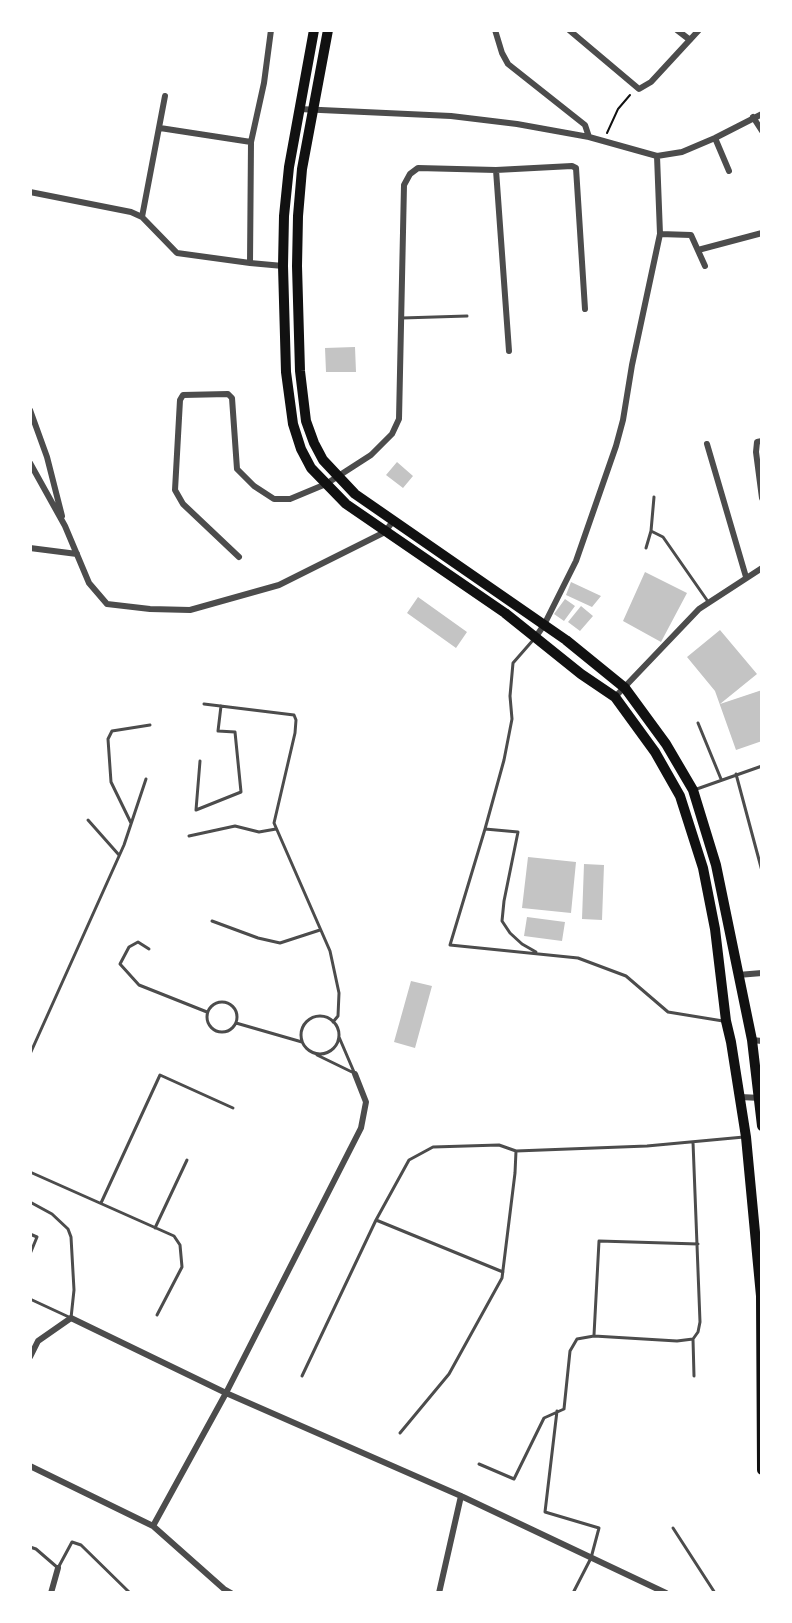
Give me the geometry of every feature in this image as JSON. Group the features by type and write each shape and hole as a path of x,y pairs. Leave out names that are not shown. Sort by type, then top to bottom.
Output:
{"highway":[{"path":"314,30 289,167 284,216 286,372 293,424 301,449 311,468 346,504 505,613 581,674 615,697 655,752 680,796 703,868 715,929 726,1021 746,1137 761,1296 762,1470"},
{"path":"328,30 302,169 298,216 300,371 306,421 314,443 323,460 355,494 566,640 625,688 666,744 693,790 716,865 738,975 757,1040 762,1126"}],"street":[{"path":"250,263 251,142 264,83 271,30"},
{"path":"495,30 508,64 585,125 590,137"},
{"path":"569,30 639,89 651,82 699,30"},
{"path":"677,30 690,40"},
{"path":"142,217 165,96"},
{"path":"299,109 451,116 517,124 590,137 657,156 682,152 762,114"},
{"path":"753,117 762,131"},
{"path":"160,128 251,142"},
{"path":"715,138 729,171"},
{"path":"535,638 544,625 576,561 623,420 660,234 657,156"},
{"path":"239,557 183,504 175,490 180,400 183,395 228,394 232,398 237,469 254,486 274,499 290,499 326,484 371,455 392,434 399,419 404,185 410,174 418,168 496,170 572,166 576,168 585,309"},
{"path":"496,170 509,351"},
{"path":"30,192 131,212 142,217 177,253 283,266"},
{"path":"698,250 762,233"},
{"path":"660,234 691,235 705,266"},
{"path":"30,410 65,526"},
{"path":"762,441 757,442 756,452 762,498"},
{"path":"707,444 746,577"},
{"path":"30,463 65,526 89,584 107,604 150,609 190,610 279,585 385,532 393,521"},
{"path":"30,548 77,554"},
{"path":"615,697 699,609 762,568"},
{"path":"738,975 762,973"},
{"path":"153,1526 226,1393 361,1128 366,1102 355,1074"},
{"path":"740,1097 760,1097"},
{"path":"30,1358 38,1341 71,1318 226,1393 461,1496 666,1593"},
{"path":"30,1466 153,1526 231,1593"},
{"path":"439,1593 461,1496"},
{"path":"51,1593 58,1568"}],"lane":[{"path":"400,318 467,316"},
{"path":"646,548 651,531 654,497"},
{"path":"651,531 663,537 709,603"},
{"path":"535,638 513,663 510,696 512,719 504,760 450,945 578,958 626,976 668,1012 726,1021"},
{"path":"204,704 294,715 295,733 274,823 330,951 339,993 338,1016 333,1022"},
{"path":"200,761 196,810 241,792 235,732 218,731 221,705"},
{"path":"698,723 721,779"},
{"path":"131,823 111,782 108,739 112,731 150,725"},
{"path":"693,790 762,766"},
{"path":"736,774 762,871"},
{"path":"30,1054 119,855 146,779"},
{"path":"88,820 119,855"},
{"path":"189,836 235,826 259,832 276,830"},
{"path":"485,830 518,832 502,921 510,933 522,944 537,953"},
{"path":"212,921 258,938 280,943 320,930"},
{"path":"149,949 138,942 129,947 120,964 139,985 207,1012"},
{"path":"227,1002 236,1010 236,1023 228,1030 217,1031 209,1024 207,1012 215,1003 227,1002"},
{"path":"302,1042 301,1035 306,1022 320,1016 333,1022 355,1074"},
{"path":"236,1023 302,1042 313,1052 355,1074"},
{"path":"313,1052 327,1052 337,1042 338,1035"},
{"path":"100,1203 160,1076 232,1108"},
{"path":"302,1376 376,1220 409,1161 433,1147 499,1144 516,1150 647,1146 746,1137"},
{"path":"693,1142 700,1322 698,1332 693,1339 694,1377"},
{"path":"400,1433 449,1374 502,1278 516,1150"},
{"path":"155,1228 187,1160"},
{"path":"30,1172 174,1236 180,1245 182,1267 157,1315"},
{"path":"30,1202 52,1214 68,1229 71,1237 74,1290 71,1318 30,1299"},
{"path":"376,1220 503,1272"},
{"path":"30,1234 37,1237 30,1254"},
{"path":"594,1336 599,1241 698,1244"},
{"path":"479,1464 514,1479 544,1418 564,1409 570,1351 577,1339 594,1336 677,1341 693,1339"},
{"path":"557,1411 545,1512 599,1528 591,1558 573,1593"},
{"path":"673,1528 715,1593"},
{"path":"30,1547 36,1549 58,1568 72,1542 81,1545 130,1593"}],"path":[{"path":"603,141 618,109 630,95"}],"building":[{"path":"355,347 356,372 326,372 325,348"},
{"path":"397,462 413,476 403,488 386,475"},
{"path":"645,572 687,593 661,642 623,621"},
{"path":"571,582 601,596 592,607 566,595"},
{"path":"418,597 467,632 456,648 407,613"},
{"path":"565,599 575,606 564,621 554,614"},
{"path":"581,606 593,616 580,631 568,622"},
{"path":"720,630 757,674 720,704 762,690 762,741 736,750 715,691 687,657"},
{"path":"528,857 576,862 571,913 522,908"},
{"path":"584,864 604,865 602,920 582,919"},
{"path":"527,917 565,922 562,941 524,936"},
{"path":"411,981 432,986 415,1048 394,1042"}]}
